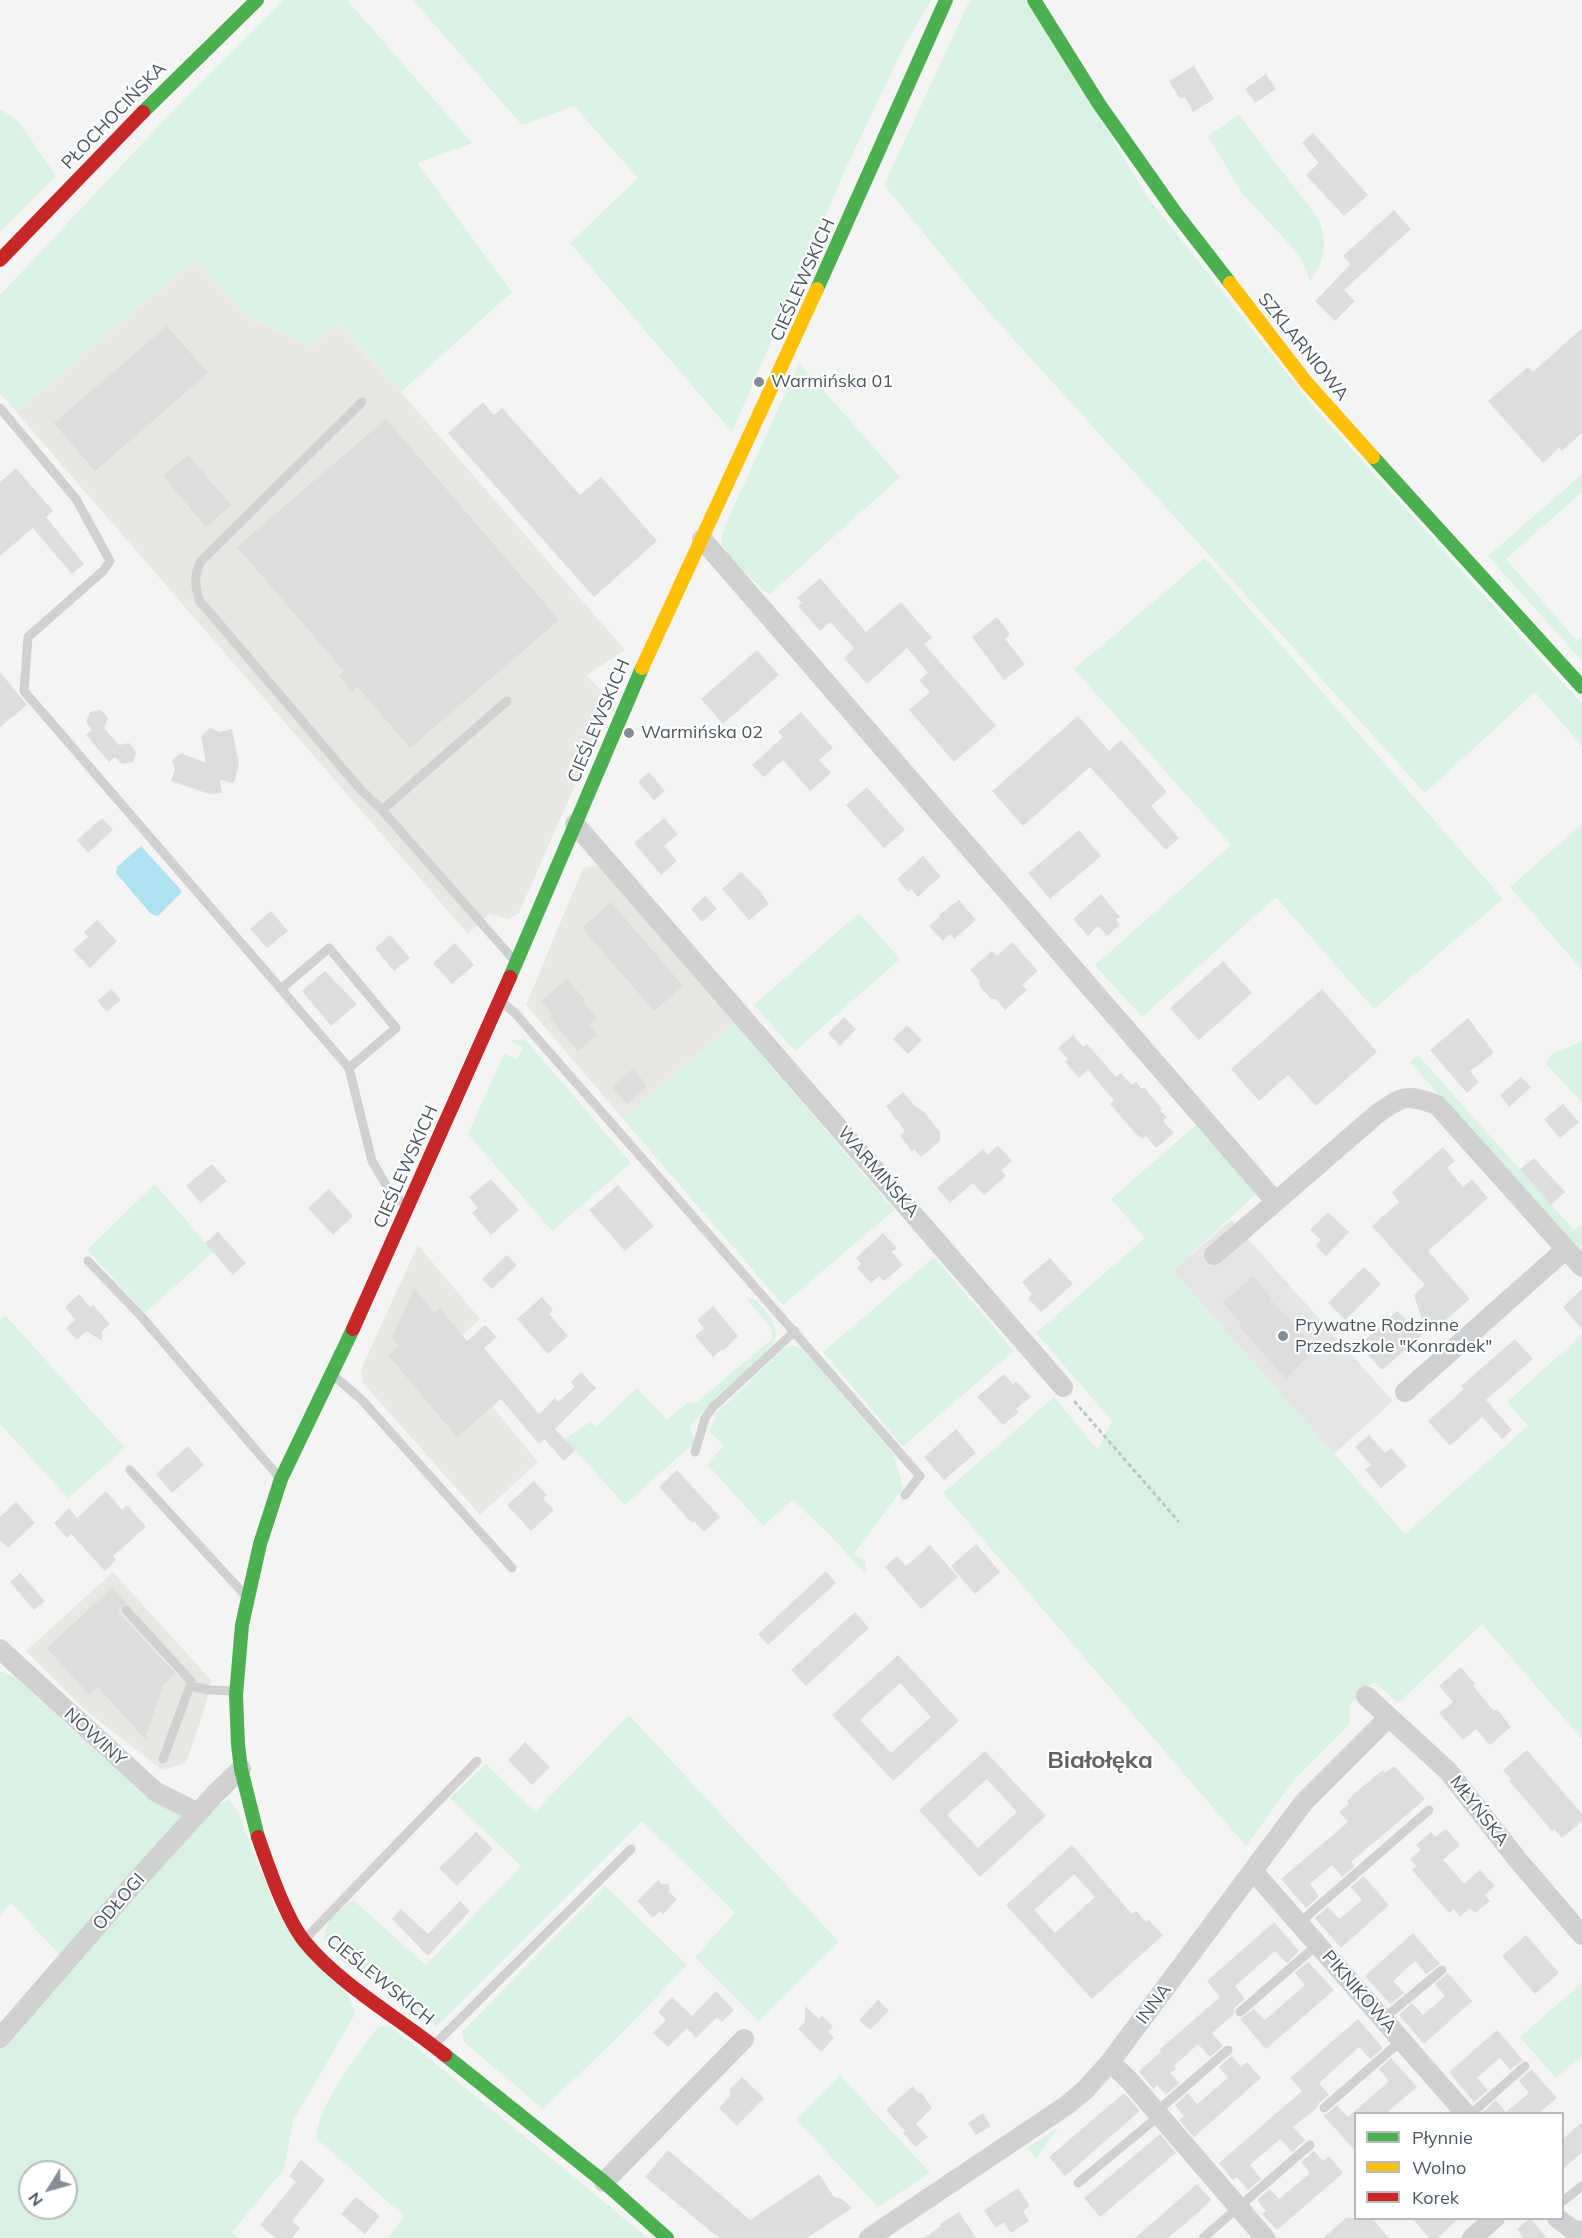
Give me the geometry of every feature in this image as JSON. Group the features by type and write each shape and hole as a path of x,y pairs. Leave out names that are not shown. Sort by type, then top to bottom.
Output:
{"street":[{"name":"PŁOCHOCIŃSKA","path":"0,260 173,80 257,0"},
{"name":"CIEŚLEWSKICH","path":"667,2238 604,2182 434,2046 335,1972 304,1941 283,1902 258,1838 241,1769 237,1691 242,1625 260,1544 281,1479 378,1276 500,1000 657,634 787,358 946,0"},
{"name":"SZKLARNIOWA","path":"1034,0 1099,104 1175,212 1291,364 1582,687"},
{"path":"702,538 1275,1201"},
{"name":"WARMIŃSKA","path":"575,824 1063,1387"},
{"path":"1214,1255 1377,1114 1401,1097 1417,1098 1437,1105 1582,1267"},
{"path":"1405,1392 1566,1249"},
{"name":"NOWINY","path":"0,1649 156,1792 198,1813"},
{"name":"MŁYŃSKA","path":"1366,1696 1448,1771 1516,1859 1582,1935"},
{"name":"INNA","path":"868,2238 1068,2105 1110,2062 1304,1802 1389,1717"},
{"name":"ODŁOGI","path":"0,2038 198,1813 241,1769"},
{"name":"PIKNIKOWA","path":"1253,1871 1464,2112"},
{"path":"604,2182 744,2039"},
{"path":"1110,2062 1265,2238"},
{"path":"1472,2238 1493,2220"}],"lane":[{"path":"362,402 200,561 194,575 199,600 360,789 382,810 516,963"},
{"path":"0,408 76,498 110,561 103,571 28,637 24,691 350,1068 372,1161 393,1197 409,1205"},
{"path":"382,810 507,701"},
{"path":"281,989 329,948 396,1028 350,1068"},
{"path":"500,1000 514,1013 795,1331 920,1476 905,1495"},
{"path":"88,1261 140,1315 281,1479"},
{"path":"695,1452 705,1418 712,1408 795,1331"},
{"path":"331,1373 362,1400 512,1568"},
{"path":"130,1470 248,1598"},
{"path":"126,1610 190,1681 163,1759"},
{"path":"190,1686 237,1691"},
{"path":"304,1941 477,1761"},
{"path":"1299,1923 1429,1810"},
{"path":"434,2046 631,1850"},
{"path":"1240,2012 1317,1945"},
{"path":"1383,2019 1442,1970"},
{"path":"1324,2108 1402,2040"},
{"path":"1078,2183 1228,2050"},
{"path":"1473,2112 1525,2066"},
{"path":"1203,2238 1310,2145"},
{"path":"1564,2201 1582,2186"}],"path":[{"path":"1063,1387 1179,1522"}],"shaded area":[{"path":"195,260 246,316 311,346 336,322 401,392 625,650 587,675 611,703 519,913 509,919 489,914 468,934 16,412"},
{"path":"598,865 734,1023 623,1119 526,1005 583,868"},
{"name":"Prywatne Rodzinne Przedszkole \"Konradek\"","path":"1231,1220 1393,1401 1334,1454 1173,1271"},
{"path":"418,1245 480,1319 446,1350 538,1462 480,1515 363,1383 361,1369"},
{"path":"113,1572 211,1680 205,1708 186,1763 162,1770 84,1709 26,1651"}],"green space":[{"path":"283,0 347,0 472,143 417,163 512,292 401,392 337,322 311,346 246,316 195,260 16,412 0,393 0,295 184,99"},
{"path":"413,0 931,0 903,48 846,168 732,432 570,243 638,178 574,106 522,125"},
{"path":"970,0 1025,0 1057,46 1146,195 1311,404 1582,704 1582,746 1535,692 1425,793 987,310 884,185"},
{"path":"0,109 18,121 56,176 0,232"},
{"path":"1239,115 1318,218 1324,243 1322,259 1310,281 1302,260 1242,193 1208,136"},
{"path":"799,363 900,477 769,595 728,557 721,540 725,526"},
{"path":"1582,474 1582,492 1506,559 1577,641 1582,637 1582,661 1488,556"},
{"path":"1205,558 1503,899 1374,1009 1276,897 1142,1017 1095,965 1231,845 1074,669"},
{"path":"1582,824 1582,970 1510,887"},
{"path":"859,913 900,959 795,1051 754,1005"},
{"path":"734,1023 894,1210 783,1305 623,1119"},
{"path":"525,1039 631,1163 552,1231 468,1134 504,1054 517,1059 523,1047 510,1041"},
{"path":"1582,1041 1582,1102 1545,1063 1551,1055"},
{"path":"1418,1055 1574,1230 1582,1224 1582,1255 1410,1062"},
{"path":"1196,1125 1256,1194 1173,1271 1405,1534 1528,1426 1507,1402 1582,1335 1582,1739 1482,1624 1398,1703 1374,1682 1350,1705 1349,1725 1295,1779 1246,1846 943,1493 1054,1397 1098,1450 1112,1421 1036,1333 1145,1238 1111,1199"},
{"path":"155,1184 213,1252 145,1313 87,1250"},
{"path":"934,1257 1014,1351 903,1446 823,1352"},
{"path":"746,1298 756,1300 771,1317 776,1334 773,1343 758,1361 717,1396 691,1425 690,1430 694,1439 692,1448 690,1446 625,1505 565,1439 590,1422 596,1427 637,1388 667,1420 687,1403 697,1402 772,1339 772,1329"},
{"path":"5,1315 125,1448 68,1498 0,1424 0,1320"},
{"path":"794,1346 803,1349 894,1455 903,1488 854,1554 866,1562 866,1575 831,1536 793,1500 763,1526 707,1464 724,1446 710,1432 717,1413 784,1348"},
{"path":"0,1670 17,1679 145,1796 186,1815 61,1956 11,1903 0,1915"},
{"path":"629,1715 839,1942 759,2021 695,1957 735,1913 642,1821 437,2026 338,1958 324,1938 329,1919 353,1900 426,1965 521,1866 450,1798 486,1764 535,1812"},
{"path":"229,1799 238,1812 276,1910 349,1996 355,2014 293,2121 284,2169 232,2232 239,2238 0,2238 0,2048 216,1807"},
{"path":"605,1886 687,1965 619,2036 543,2109 464,2042 462,2032"},
{"path":"1582,1983 1582,2056 1556,2078 1520,2037"},
{"path":"390,2026 648,2238 388,2238 404,2216 317,2139 323,2112 340,2081 378,2027"},
{"path":"840,2075 930,2173 878,2207 796,2119"},
{"path":"1058,2128 1036,2158 1027,2148"}],"water":[{"path":"141,846 181,890 181,893 158,916 151,914 116,873 117,867"}],"building":[{"path":"1194,66 1214,99 1193,112 1185,97 1180,99 1169,81"},
{"path":"1266,74 1276,89 1255,103 1245,89"},
{"path":"1313,133 1368,195 1344,216 1306,175 1319,163 1302,143"},
{"path":"1394,210 1411,229 1344,290 1355,301 1335,321 1315,301 1351,264 1343,256"},
{"path":"167,326 208,373 95,471 54,423"},
{"path":"1582,328 1582,433 1562,451 1559,448 1543,463 1488,401 1528,367 1533,372"},
{"path":"483,402 494,415 502,408 580,495 601,477 657,541 594,597 448,433"},
{"path":"386,419 559,620 410,748 357,686 352,691 339,676 344,671 237,547"},
{"path":"188,455 231,505 206,527 163,476"},
{"path":"16,468 53,511 46,517 84,564 72,574 33,528 0,556 0,482"},
{"path":"820,578 866,632 901,602 932,638 924,644 996,726 954,762 909,710 930,692 919,680 928,673 907,648 867,684 844,658 854,648 830,622 820,631 798,606 802,603 797,598"},
{"path":"997,617 1010,634 1005,639 1025,664 1004,680 972,637"},
{"path":"757,650 779,675 723,724 701,699"},
{"path":"0,672 27,705 0,727"},
{"path":"101,710 108,718 104,728 119,745 129,743 136,752 133,762 122,764 115,757 109,762 86,735 92,730 86,722 90,712"},
{"path":"801,712 833,748 819,760 831,773 810,791 783,760 764,777 752,765 783,737 778,732"},
{"path":"1078,716 1109,751 1121,740 1167,792 1151,806 1179,838 1166,850 1090,767 1023,826 992,791"},
{"path":"210,728 219,732 232,729 239,764 234,783 220,780 222,793 209,794 171,781 175,770 172,760 181,753 206,763 201,736"},
{"path":"649,772 665,791 654,800 638,782"},
{"path":"867,787 905,830 884,848 846,805"},
{"path":"102,818 113,830 88,853 77,840"},
{"path":"664,818 678,834 664,846 677,861 661,875 634,843"},
{"path":"1079,830 1101,856 1050,899 1028,873"},
{"path":"923,856 941,876 918,897 911,889 908,892 897,879"},
{"path":"741,872 769,904 749,920 722,889"},
{"path":"1101,894 1120,917 1116,920 1120,925 1107,936 1098,926 1088,936 1073,919"},
{"path":"705,896 717,909 702,922 691,909"},
{"path":"959,900 976,920 954,939 950,934 943,941 929,926 940,914"},
{"path":"611,902 683,986 654,1011 582,928"},
{"path":"271,911 288,931 267,948 250,929"},
{"path":"97,920 117,941 90,968 73,950 88,937 84,932"},
{"path":"390,935 410,958 394,971 375,948"},
{"path":"1012,942 1038,971 1022,985 1027,990 1005,1010 996,999 991,999 970,970 992,951 997,956"},
{"path":"455,943 474,965 452,984 433,963"},
{"path":"1223,961 1252,993 1199,1040 1170,1008"},
{"path":"325,971 357,1004 331,1026 302,991"},
{"path":"567,979 597,1018 589,1025 597,1035 578,1051 550,1018 553,1015 541,1001"},
{"path":"111,989 121,1000 107,1012 97,1001"},
{"path":"1322,989 1377,1052 1316,1106 1288,1075 1259,1101 1231,1069"},
{"path":"844,1017 856,1029 840,1046 828,1033"},
{"path":"1468,1018 1494,1053 1470,1071 1479,1082 1467,1093 1430,1050"},
{"path":"907,1025 922,1040 908,1054 893,1039"},
{"path":"1073,1035 1083,1047 1087,1044 1116,1077 1121,1073 1132,1085 1136,1082 1142,1089 1144,1087 1162,1109 1160,1111 1167,1117 1163,1121 1174,1133 1156,1148 1146,1136 1142,1139 1135,1133 1110,1104 1114,1100 1088,1070 1079,1078 1065,1062 1068,1059 1058,1048"},
{"path":"633,1069 647,1086 627,1104 612,1087"},
{"path":"1521,1077 1531,1087 1509,1107 1500,1095"},
{"path":"903,1092 915,1106 924,1112 940,1132 940,1141 921,1157 914,1149 912,1151 900,1136 905,1131 886,1106"},
{"path":"1563,1104 1579,1122 1560,1138 1544,1119"},
{"path":"998,1145 1012,1161 1001,1170 1006,1176 984,1195 973,1183 950,1203 937,1188 983,1149 988,1155"},
{"path":"1443,1147 1455,1161 1447,1168 1463,1187 1472,1179 1488,1198 1428,1251 1470,1299 1440,1325 1437,1322 1426,1332 1414,1295 1425,1285 1372,1226 1399,1202 1392,1192"},
{"path":"1534,1158 1565,1192 1551,1205 1520,1169"},
{"path":"212,1164 227,1181 201,1203 186,1186"},
{"path":"491,1179 519,1210 491,1235 472,1213 478,1208 469,1197"},
{"path":"618,1185 654,1226 625,1251 589,1210"},
{"path":"329,1189 353,1216 333,1235 308,1208"},
{"path":"1328,1212 1349,1232 1326,1256 1316,1246 1321,1240 1310,1230"},
{"path":"218,1232 246,1263 233,1275 205,1243"},
{"path":"883,1233 897,1248 892,1252 903,1265 884,1281 879,1276 871,1283 857,1268 861,1264 856,1258"},
{"path":"507,1255 517,1265 492,1289 482,1279"},
{"path":"1050,1258 1073,1284 1041,1312 1028,1298 1032,1294 1022,1282"},
{"path":"1364,1267 1381,1284 1345,1320 1328,1303"},
{"path":"1253,1276 1272,1298 1270,1299 1316,1348 1286,1379 1239,1326 1242,1324 1223,1303"},
{"path":"414,1288 434,1313 440,1308 467,1341 485,1325 497,1337 484,1348 539,1414 555,1398 558,1402 575,1387 571,1382 581,1372 596,1388 555,1429 575,1450 564,1461 544,1439 539,1444 501,1399 457,1437 388,1355 399,1346 392,1338"},
{"path":"1582,1289 1582,1329 1563,1307"},
{"path":"79,1294 90,1307 93,1305 110,1324 102,1331 102,1341 86,1331 77,1340 66,1328 75,1320 65,1307"},
{"path":"542,1297 553,1310 549,1314 568,1336 548,1354 517,1319"},
{"path":"713,1306 738,1336 713,1357 695,1336 704,1328 697,1320"},
{"path":"1397,1311 1422,1335 1382,1370 1359,1345"},
{"path":"1515,1339 1533,1359 1486,1400 1512,1430 1502,1439 1482,1417 1450,1446 1428,1421 1464,1389 1461,1386"},
{"path":"1004,1374 1013,1384 1016,1381 1031,1397 1016,1409 1019,1412 1003,1425 977,1397"},
{"path":"956,1429 976,1453 944,1480 924,1457"},
{"path":"1369,1435 1385,1453 1391,1448 1407,1466 1381,1488 1365,1470 1371,1465 1355,1447"},
{"path":"188,1446 204,1465 172,1493 156,1474"},
{"path":"677,1470 720,1517 704,1532 694,1521 692,1523 659,1487"},
{"path":"534,1481 547,1495 543,1499 554,1510 531,1531 507,1505"},
{"path":"106,1491 122,1510 127,1505 146,1527 113,1556 116,1560 105,1571 71,1534 67,1538 54,1523 69,1508 77,1518"},
{"path":"16,1502 35,1523 8,1548 0,1540 0,1517"},
{"path":"976,1544 1000,1572 975,1594 951,1566"},
{"path":"930,1545 958,1577 921,1609 885,1567 897,1556 906,1566"},
{"path":"826,1571 836,1583 768,1645 758,1634"},
{"path":"20,1573 45,1601 34,1610 10,1582"},
{"path":"112,1588 126,1603 118,1610 121,1615 175,1674 163,1685 145,1739 98,1687 89,1695 47,1648"},
{"path":"855,1612 869,1628 806,1686 791,1670"},
{"path":"898,1655 959,1721 893,1781 832,1715","holes":["900,1683 931,1717 891,1753 860,1720"]},
{"path":"1461,1667 1475,1684 1473,1686 1494,1711 1497,1709 1511,1727 1490,1745 1476,1729 1463,1740 1439,1713 1453,1702 1439,1686"},
{"path":"525,1742 550,1767 532,1785 508,1760"},
{"path":"1527,1750 1582,1814 1582,1821 1562,1838 1554,1829 1552,1831 1509,1781 1511,1779 1503,1770"},
{"path":"985,1751 1046,1816 980,1877 919,1810","holes":["987,1779 1017,1812 978,1848 947,1815"]},
{"path":"1394,1766 1425,1799 1351,1862 1355,1866 1342,1877 1332,1865 1310,1884 1319,1896 1306,1908 1281,1879 1348,1822 1339,1812 1349,1804 1347,1801 1355,1793 1383,1770 1385,1773"},
{"path":"1446,1829 1460,1845 1443,1860 1464,1884 1480,1870 1495,1886 1485,1895 1490,1901 1475,1913 1470,1908 1460,1917 1454,1909 1449,1913 1412,1870 1417,1866 1410,1859 1421,1850 1416,1845 1431,1832 1435,1837"},
{"path":"476,1832 493,1849 457,1886 439,1868"},
{"path":"1072,1845 1132,1914 1136,1911 1146,1922 1149,1920 1163,1935 1092,1999 1006,1905","holes":["1074,1874 1095,1897 1055,1933 1034,1910"]},
{"path":"1364,1876 1389,1905 1341,1948 1315,1918 1328,1907 1339,1919 1362,1900 1351,1887"},
{"path":"658,1880 662,1884 669,1884 669,1892 677,1899 663,1914 660,1911 653,1918 637,1901"},
{"path":"460,1901 470,1911 428,1956 392,1919 401,1909 428,1934"},
{"path":"1274,1922 1299,1951 1287,1963 1275,1951 1235,1986 1245,1999 1235,2007 1234,2014 1212,2033 1223,2046 1210,2057 1198,2044 1174,2066 1176,2069 1170,2073 1179,2083 1166,2095 1157,2085 1153,2089 1139,2071 1161,2052 1159,2050 1220,1997 1207,1981"},
{"path":"1413,1933 1440,1964 1426,1974 1415,1961 1393,1981 1404,1993 1390,2004 1365,1976"},
{"path":"1526,1935 1559,1973 1535,1994 1502,1956"},
{"path":"1308,1962 1334,1990 1266,2049 1240,2019 1254,2009 1265,2020 1305,1985 1295,1973"},
{"path":"1448,1973 1472,2001 1424,2044 1399,2015 1412,2003 1423,2015 1445,1996 1435,1984"},
{"path":"716,1991 734,2010 722,2022 717,2017 696,2038 687,2028 668,2047 653,2033 666,2020 658,2012 672,1997 692,2016"},
{"path":"878,2000 889,2011 870,2030 859,2020"},
{"path":"805,2006 819,2019 822,2016 833,2026 828,2031 834,2038 821,2052 798,2029 805,2022"},
{"path":"1358,2019 1383,2048 1370,2059 1359,2047 1319,2083 1329,2095 1293,2127 1305,2140 1292,2152 1280,2139 1250,2165 1261,2179 1248,2190 1237,2177 1233,2180 1219,2163 1302,2091 1290,2078"},
{"path":"1497,2030 1523,2060 1510,2070 1500,2058 1488,2068 1477,2078 1488,2090 1474,2102 1449,2072"},
{"path":"1232,2056 1241,2067 1247,2062 1261,2078 1194,2137 1179,2120 1184,2116 1175,2105 1188,2093 1197,2104 1228,2078 1219,2067"},
{"path":"1391,2058 1417,2087 1387,2112 1354,2112 1354,2150 1323,2115 1337,2105 1348,2117 1389,2081 1379,2069"},
{"path":"1531,2069 1557,2098 1540,2112 1506,2112 1529,2093 1519,2081"},
{"path":"742,2077 764,2098 737,2126 719,2108 730,2096 730,2089"},
{"path":"913,2086 918,2093 922,2093 932,2108 916,2124 928,2137 916,2147 886,2110"},
{"path":"1124,2093 1140,2111 1065,2176 1049,2157"},
{"path":"1496,2100 1506,2112 1483,2112"},
{"path":"983,2113 991,2126 976,2135 968,2123"},
{"path":"1582,2122 1582,2152 1564,2168 1564,2138"},
{"path":"1160,2134 1176,2153 1100,2217 1084,2198"},
{"path":"668,2150 750,2220 819,2174 834,2197 842,2199 852,2208 807,2238 719,2238 645,2177"},
{"path":"1314,2151 1323,2161 1329,2156 1343,2173 1277,2230 1262,2214 1266,2211 1257,2200 1270,2189 1279,2199 1310,2173 1301,2162"},
{"path":"301,2160 325,2180 292,2221 300,2228 292,2238 276,2238 260,2225 296,2182 289,2176"},
{"path":"1197,2184 1211,2200 1201,2210 1168,2238 1135,2238"},
{"path":"1018,2188 1030,2206 1023,2211 1029,2221 1011,2233 1004,2222 996,2228 984,2210"},
{"path":"356,2197 380,2216 365,2234 341,2214"},
{"path":"959,2212 976,2238 924,2238 941,2226 940,2224"},
{"path":"1346,2218 1354,2218 1354,2220 1374,2220 1389,2238 1323,2238"},
{"path":"1414,2220 1457,2220 1438,2238 1429,2238"},
{"path":"1528,2220 1532,2220 1547,2238 1523,2238 1517,2229"}],"traffic: fast":[{"path":"143,112 257,0"},
{"path":"817,289 946,0"},
{"path":"1034,0 1099,104 1175,212 1230,283"},
{"path":"1373,457 1582,687"},
{"path":"510,977 642,668"},
{"path":"258,1837 241,1769 238,1745 236,1695 242,1625 260,1544 281,1479 353,1329"},
{"path":"445,2055 604,2182 667,2238"}],"traffic: slow":[{"path":"1230,283 1306,382 1373,457"},
{"path":"642,668 817,289"}],"traffic: jam":[{"path":"0,260 143,112"},
{"path":"353,1329 510,977"},
{"path":"258,1837 284,1906 305,1942 319,1958 353,1987 445,2055"}],"place":[{"name":"Warmińska 01","path":"759,382"},
{"name":"Warmińska 02","path":"629,733"},
{"name":"Prywatne Rodzinne Przedszkole \"Konradek\"","path":"1283,1336"}],"district":[{"name":"Białołęka","path":"1100,1761"}]}
